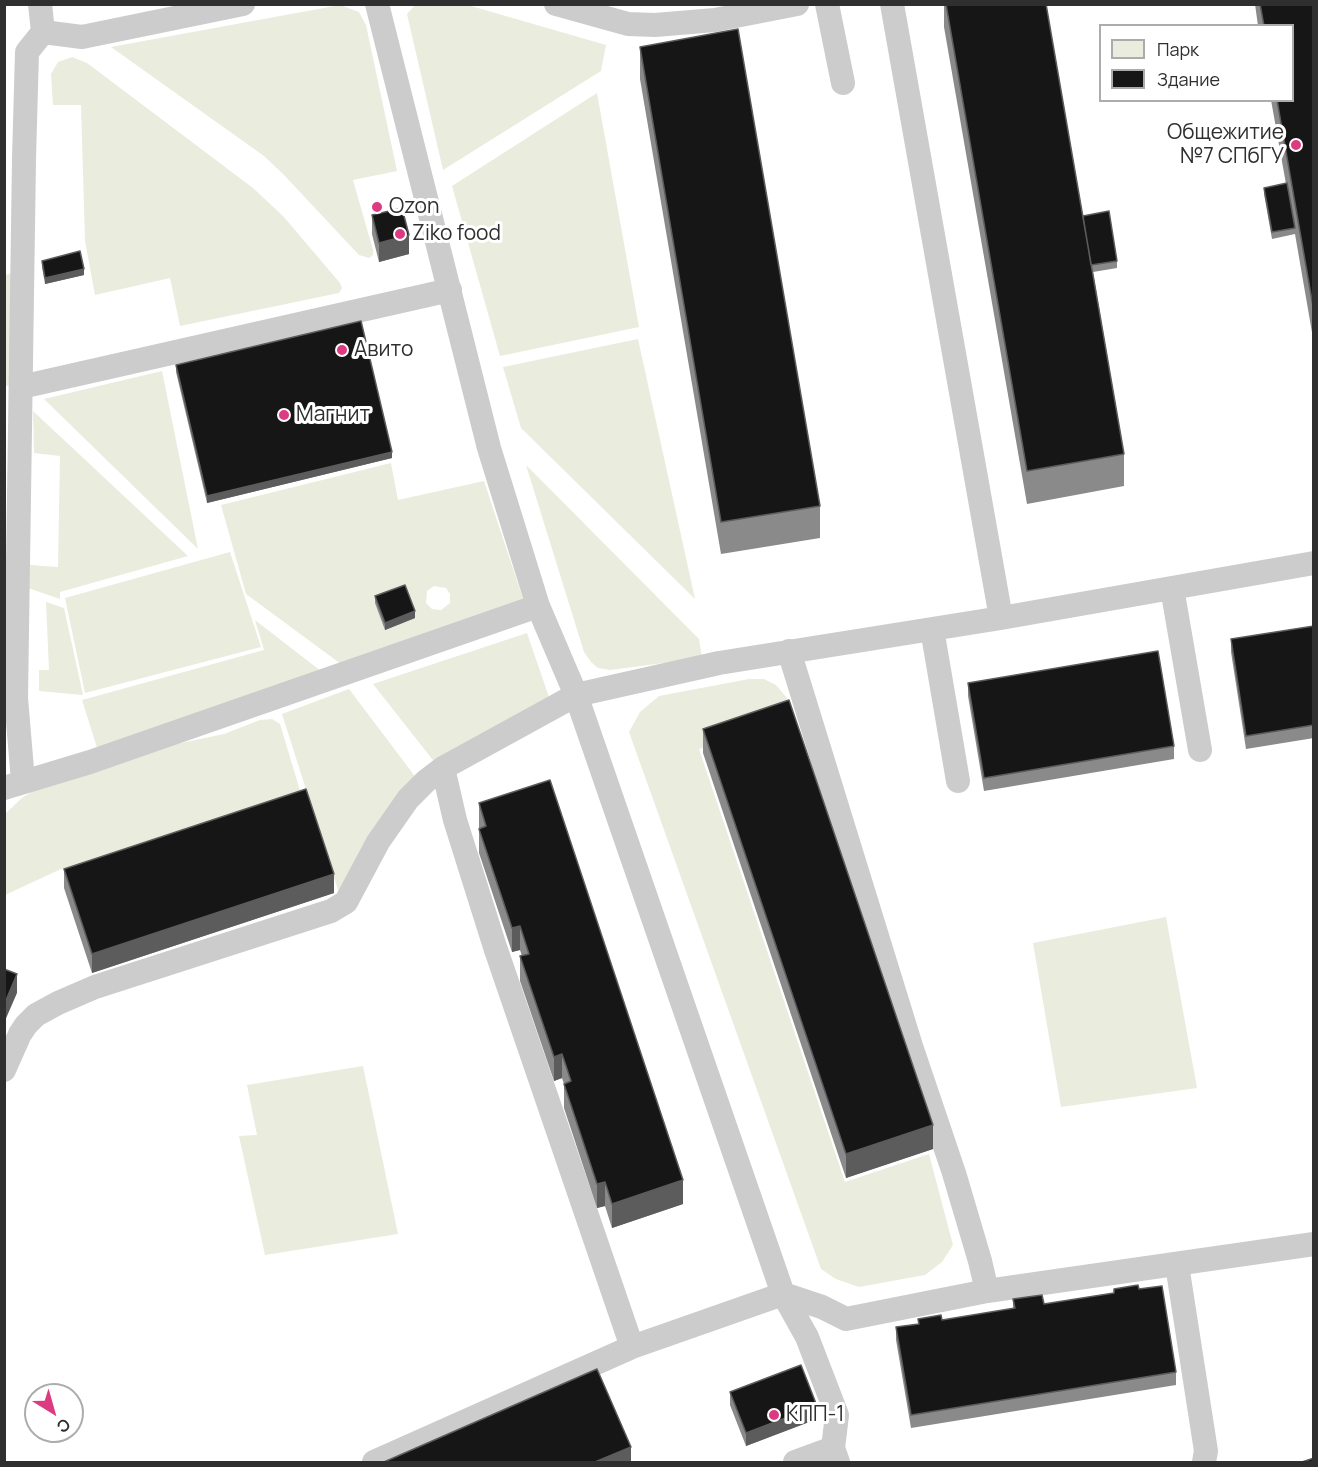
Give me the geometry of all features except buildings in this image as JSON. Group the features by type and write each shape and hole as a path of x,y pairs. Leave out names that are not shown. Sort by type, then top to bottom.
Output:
{"lane":[{"path":"40,4 44,32 27,52 14,784 90,762 538,606"},
{"path":"44,32 82,37 243,4"},
{"path":"377,4 495,468 538,606 576,695 783,1293 811,1346 837,1415 836,1455 795,1462"},
{"path":"556,4 628,24 655,25 714,20 797,4"},
{"path":"827,4 843,83"},
{"path":"892,4 1001,618"},
{"path":"21,387 450,290"},
{"path":"4,1070 26,1025 36,1015 58,1003 95,987 266,934 331,911 346,902 378,842 408,799 426,781 443,768 576,695 719,663 1001,618 1314,563"},
{"path":"1172,588 1200,750"},
{"path":"932,629 958,781"},
{"path":"789,651 911,1046 954,1173 987,1291"},
{"path":"443,768 454,820 495,947 632,1347"},
{"path":"374,1462 632,1347 783,1293 822,1307 846,1319 987,1291 1314,1244"},
{"path":"1177,1265 1206,1451 1204,1462"}],"green space":[{"path":"459,4 606,45 601,71 443,170 407,14 415,5"},
{"path":"340,5 359,12 366,25 397,171 353,180 373,250 373,255 369,258 359,255 264,156 111,47"},
{"path":"72,57 87,63 253,188 283,216 340,283 342,288 339,293 180,326 170,278 95,295 85,241 81,105 53,105 51,74 58,62"},
{"path":"597,93 639,327 500,356 452,186"},
{"path":"17,272 16,384 5,386 5,275"},
{"path":"638,339 695,599 521,428 503,367"},
{"path":"162,371 198,549 44,399"},
{"path":"33,411 188,556 60,592 60,599 28,588 30,565 58,567 60,456 34,453"},
{"path":"391,463 398,500 484,481 524,602 345,667 246,594 221,505","holes":["434,586 446,588 450,594 450,603 441,610 432,609 426,603 427,591"]},
{"path":"526,465 699,639 702,658 610,670 598,668 591,662 584,652"},
{"path":"230,552 261,647 85,693 65,598"},
{"path":"46,602 64,608 83,695 39,691 39,670 49,670"},
{"path":"255,620 326,675 99,754 82,700 264,650"},
{"path":"527,633 550,700 436,764 373,684"},
{"path":"749,679 764,679 776,685 787,698 793,714 785,722 699,749 845,1182 929,1154 953,1245 942,1262 925,1275 859,1287 836,1279 821,1269 629,732 640,712 659,696"},
{"path":"349,689 417,779 339,893 282,714"},
{"path":"272,719 280,724 304,804 70,869 61,869 5,895 5,814 22,798 36,789 176,744 224,734 260,720"},
{"path":"1166,917 1197,1088 1061,1107 1033,943"},
{"path":"363,1066 398,1234 265,1255 239,1136 257,1135 247,1085"}],"place":[{"name":"Общежитие №7 СПбГУ","path":"1296,145"},
{"name":"Ozon","path":"377,207"},
{"name":"Ziko food","path":"400,234"},
{"name":"Авито","path":"342,350"},
{"name":"Магнит","path":"284,415"},
{"name":"КПП-1","path":"774,1415"}]}
